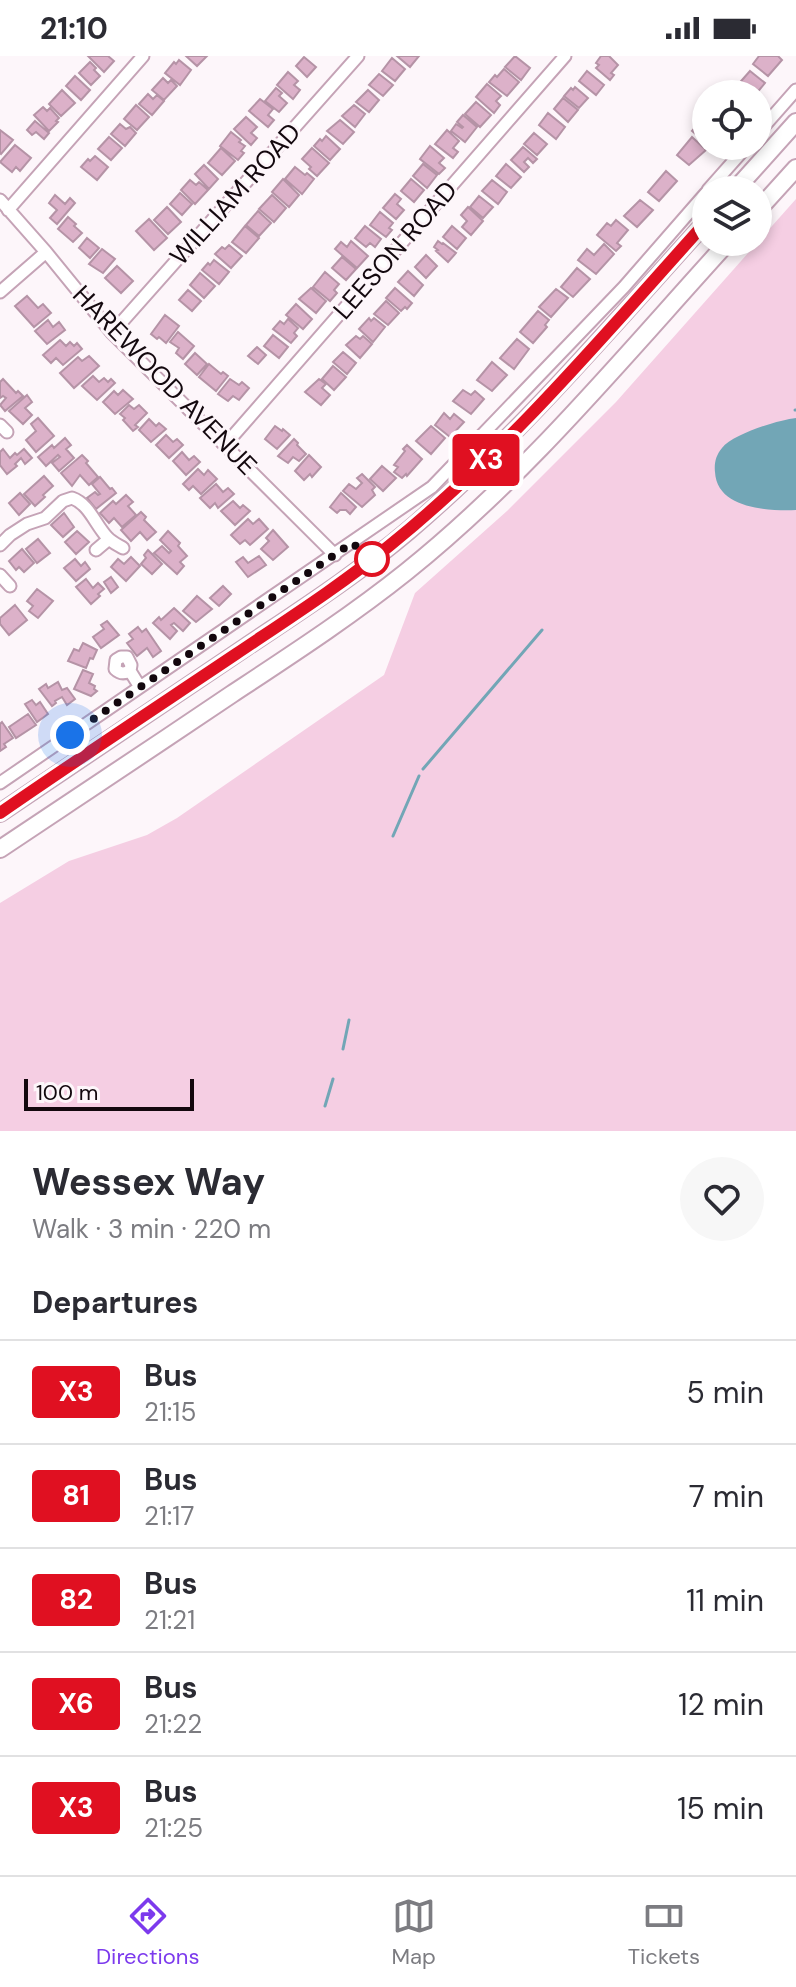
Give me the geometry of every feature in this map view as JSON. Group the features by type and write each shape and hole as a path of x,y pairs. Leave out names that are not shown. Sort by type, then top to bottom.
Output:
{"highway":[{"path":"748,176 796,122"},
{"path":"772,195 796,168"},
{"path":"0,813 306,607 410,529 471,475 529,416 692,237"},
{"path":"0,849 267,671 405,572 491,496 545,442 715,256"}],"street":[{"path":"4,205 143,56"},
{"name":"WILLIAM ROAD","path":"112,333 358,56"},
{"name":"LEESON ROAD","path":"225,445 565,56"},
{"path":"772,117 796,90"},
{"path":"720,176 735,160"},
{"name":"HAREWOOD AVENUE","path":"4,205 112,333 335,555"},
{"path":"0,783 432,487 624,287 692,208"},
{"path":"0,292 46,252"},
{"path":"0,545 10,535 27,524 45,518 63,501 72,498 81,502 109,539 123,548"},
{"path":"96,550 109,539"},
{"path":"0,575 10,586"},
{"path":"130,671 140,687"}],"shaded area":[{"path":"796,199 796,1131 0,1131 0,903 69,861 147,835 177,818 384,675 415,593 507,511 616,402 745,256 772,256 772,226"}],"water":[{"path":"796,418 796,510 759,508 734,501 725,494 718,484 715,469 722,448 746,433"}],"building":[{"path":"88,56 108,56 114,61 104,72"},
{"path":"186,56 207,56 197,66"},
{"path":"397,56 419,56 410,67"},
{"path":"515,56 530,68 521,80 505,67"},
{"path":"601,56 609,56 618,65 611,73 614,75 610,80 596,68"},
{"path":"759,56 778,56 782,60 768,76 753,64"},
{"path":"304,57 316,67 307,77 296,66"},
{"path":"392,58 405,69 395,81 382,71"},
{"path":"179,60 191,70 180,85 165,73"},
{"path":"90,62 100,76 91,85 79,73"},
{"path":"504,69 519,82 507,96 489,82"},
{"path":"587,71 604,85 596,95 579,81"},
{"path":"750,71 761,80 742,80"},
{"path":"288,72 298,81 294,85 300,90 293,99 277,85"},
{"path":"379,74 393,85 383,96 369,85"},
{"path":"75,76 90,90 81,100 66,86"},
{"path":"163,78 177,86 164,100 152,90"},
{"path":"487,84 501,96 496,101 500,105 494,113 476,97"},
{"path":"575,87 588,98 579,108 564,96"},
{"path":"276,88 287,103 279,112 265,101"},
{"path":"62,90 75,103 61,116 49,104"},
{"path":"368,90 379,100 369,112 356,102"},
{"path":"148,94 153,99 157,95 164,101 152,115 139,104"},
{"path":"563,98 578,110 568,122 554,109"},
{"path":"260,99 273,109 268,115 274,120 268,127 249,111"},
{"path":"476,102 491,115 480,127 465,114"},
{"path":"136,105 149,117 137,130 124,119"},
{"path":"354,105 365,114 355,127 342,116"},
{"path":"43,107 47,111 50,108 59,118 49,131 34,115"},
{"path":"548,113 565,127 556,139 539,125"},
{"path":"463,115 477,127 465,142 451,131 456,124 463,127 457,122"},
{"path":"246,117 257,127 251,133 257,138 251,145 234,129"},
{"path":"340,120 354,132 343,144 327,131"},
{"path":"35,121 49,133 44,139 36,132 32,135 27,130"},
{"path":"120,124 136,133 125,146 111,134"},
{"path":"0,130 13,140 1,154 0,153"},
{"path":"447,130 459,141 453,148 458,152 453,158 435,144"},
{"path":"231,132 245,146 238,160 220,146"},
{"path":"534,133 547,144 537,155 524,144"},
{"path":"326,136 340,149 330,160 314,146"},
{"path":"109,137 122,148 111,160 98,149"},
{"path":"692,137 692,160 695,160 689,165 677,155"},
{"path":"15,145 31,158 20,171 16,167 12,172 0,162"},
{"path":"430,146 444,158 439,163 445,168 439,174 420,159"},
{"path":"523,147 537,159 533,163 528,158 524,162 529,167 524,172 511,160"},
{"path":"221,148 235,161 222,175 208,163"},
{"path":"312,148 329,163 317,176 302,159"},
{"path":"95,156 108,167 97,180 81,167"},
{"path":"423,164 437,175 427,188 413,176"},
{"path":"506,164 521,177 511,188 496,176"},
{"path":"204,165 218,179 209,189 195,174"},
{"path":"295,167 314,179 302,194 285,179"},
{"path":"666,171 677,181 659,201 648,192"},
{"path":"283,179 299,195 289,207 272,192"},
{"path":"411,179 424,190 414,202 401,191"},
{"path":"190,180 196,185 199,182 208,190 195,204 181,190"},
{"path":"492,180 507,192 498,204 482,191"},
{"path":"180,193 192,204 182,215 170,204"},
{"path":"395,194 401,199 397,204 404,210 396,219 383,208"},
{"path":"55,195 65,204 70,198 75,203 57,224 50,218 57,210 49,203"},
{"path":"272,195 286,208 274,222 259,209"},
{"path":"479,196 493,207 483,218 470,207"},
{"path":"640,200 653,210 637,227 624,216"},
{"path":"167,207 181,222 168,234 154,220"},
{"path":"468,207 483,221 471,235 462,227 467,221 461,215"},
{"path":"258,211 271,223 259,236 246,225"},
{"path":"380,212 393,223 386,237 370,225"},
{"path":"68,217 82,233 73,242 58,229"},
{"path":"149,219 167,238 154,250 136,231"},
{"path":"616,220 628,230 617,243 621,246 616,251 597,235 607,223 611,226"},
{"path":"245,226 259,238 246,253 232,242"},
{"path":"365,226 381,239 375,247 370,243 366,247 355,238"},
{"path":"452,226 466,238 457,249 443,237"},
{"path":"87,238 99,248 90,258 79,248"},
{"path":"351,241 368,256 357,268 335,249 341,242 347,247"},
{"path":"438,241 456,253 448,262 434,247"},
{"path":"604,244 614,254 596,274 578,260 587,249 594,255"},
{"path":"229,245 242,256 231,268 215,254"},
{"path":"102,249 115,259 103,273 89,264"},
{"path":"426,255 437,266 426,278 415,267"},
{"path":"342,257 356,269 346,280 332,268"},
{"path":"214,260 229,272 219,284 202,270"},
{"path":"117,266 133,281 121,293 105,278"},
{"path":"577,268 590,279 573,297 561,287"},
{"path":"408,271 423,285 414,296 398,282"},
{"path":"325,272 339,284 334,290 337,293 330,301 313,287"},
{"path":"200,273 215,286 204,298 190,285"},
{"path":"311,288 326,301 316,313 299,299"},
{"path":"395,288 412,303 407,309 405,307 401,311 386,298"},
{"path":"556,289 568,298 551,317 539,307"},
{"path":"188,290 201,301 192,311 179,300"},
{"path":"27,296 38,308 43,304 51,313 34,327 15,306"},
{"path":"386,301 399,313 388,325 374,314"},
{"path":"296,304 312,319 303,329 286,315"},
{"path":"538,311 549,320 533,343 520,332"},
{"path":"165,315 179,326 166,343 151,334"},
{"path":"369,318 371,321 374,318 385,327 373,342 359,329"},
{"path":"288,319 298,328 294,333 297,336 291,343 273,329 280,321 284,324"},
{"path":"48,320 53,327 59,322 65,330 47,344 35,331"},
{"path":"178,332 194,346 183,359 176,353 179,348 170,342"},
{"path":"273,335 288,347 279,358 264,346"},
{"path":"356,336 360,339 363,336 372,344 360,358 346,345"},
{"path":"517,339 529,349 514,369 500,358"},
{"path":"60,340 66,346 70,342 74,346 77,343 82,349 63,365 56,358 51,363 43,355"},
{"path":"257,347 266,355 258,364 248,356"},
{"path":"343,352 356,363 347,374 333,362"},
{"path":"195,353 207,364 197,375 185,364"},
{"path":"89,356 99,366 74,388 60,373 78,357 82,361"},
{"path":"492,362 507,375 492,391 477,380"},
{"path":"209,364 228,376 216,391 199,377"},
{"path":"333,366 346,377 334,390 322,379"},
{"path":"93,376 99,382 104,378 115,383 97,400 82,386"},
{"path":"3,379 23,396 5,411 0,405 6,398 0,398 0,382"},
{"path":"230,379 239,385 242,382 249,388 239,400 233,396 228,401 218,394"},
{"path":"319,379 326,384 322,388 330,395 321,405 305,392"},
{"path":"123,390 133,399 115,414 103,402 114,391 118,395"},
{"path":"463,390 471,395 475,391 484,399 471,414 453,401"},
{"path":"27,395 32,402 25,408 32,415 23,424 9,411"},
{"path":"129,405 134,409 139,405 147,413 133,431 120,414"},
{"path":"444,413 450,419 454,414 464,422 450,437 435,425"},
{"path":"38,418 54,436 36,452 26,440 36,431 31,424"},
{"path":"149,419 156,426 159,423 166,429 151,442 139,430"},
{"path":"275,426 290,435 277,449 265,439"},
{"path":"431,426 445,438 431,454 416,441"},
{"path":"166,435 173,442 177,439 183,445 169,458 156,445"},
{"path":"65,438 71,445 66,449 74,458 59,471 52,463 60,457 58,455 46,466 38,457"},
{"path":"294,439 306,454 299,461 293,457 288,463 278,456"},
{"path":"407,445 422,459 402,478 394,472 398,467 394,465"},
{"path":"3,449 10,458 24,449 32,458 25,464 21,458 7,474 0,465"},
{"path":"182,452 189,460 194,456 200,462 186,475 173,461"},
{"path":"82,455 98,477 89,485 80,475 72,486 61,473"},
{"path":"309,455 321,467 312,477 310,474 304,480 295,471"},
{"path":"382,466 396,478 383,491 370,479"},
{"path":"198,469 204,475 208,470 217,479 201,494 193,486 189,490 183,484"},
{"path":"362,474 375,487 372,490 375,495 362,507 343,491 349,484 356,489 362,483 357,478"},
{"path":"44,476 53,486 35,506 24,494"},
{"path":"100,477 116,493 96,509 87,498 95,492 100,494 92,484"},
{"path":"216,484 223,492 228,488 234,494 218,508 215,503 210,508 200,498"},
{"path":"20,493 30,504 19,515 9,503"},
{"path":"341,493 356,507 350,514 346,510 337,513 330,507"},
{"path":"126,495 133,502 128,506 136,515 122,527 114,518 109,523 100,513 113,501 116,504"},
{"path":"233,501 240,508 243,505 250,511 235,525 221,511"},
{"path":"141,512 156,532 147,540 140,532 131,541 121,530"},
{"path":"64,513 74,527 63,537 51,525"},
{"path":"248,519 253,524 259,519 268,529 250,545 245,540 240,544 231,535"},
{"path":"273,530 288,547 273,560 261,549 269,541 266,538"},
{"path":"77,531 89,542 76,554 65,542"},
{"path":"168,531 187,556 180,562 184,566 177,574 154,553 162,546 169,553 171,551 160,540"},
{"path":"38,539 50,553 37,563 26,549"},
{"path":"22,549 34,563 24,572 19,567 16,570 9,561"},
{"path":"148,550 162,564 152,574 141,564"},
{"path":"259,556 266,565 248,577 236,562 243,557 248,563"},
{"path":"131,557 140,566 126,581 111,567 118,559 124,564"},
{"path":"75,559 81,566 85,562 90,569 76,581 64,568"},
{"path":"111,577 118,587 111,593 104,582"},
{"path":"86,579 93,588 98,583 104,589 91,604 76,587"},
{"path":"223,586 231,594 219,606 210,598"},
{"path":"37,589 53,601 38,618 29,611 33,606 27,601"},
{"path":"197,596 212,609 196,622 183,611"},
{"path":"15,605 27,620 9,635 0,624 0,618"},
{"path":"174,608 190,623 183,631 174,623 171,625 177,631 170,639 153,623"},
{"path":"107,621 119,635 101,648 93,637 104,629 101,625"},
{"path":"138,627 142,632 146,629 161,651 153,657 147,648 137,656 127,643 133,639 129,634"},
{"path":"83,643 97,650 86,668 68,661 74,649 79,651"},
{"path":"83,670 93,674 89,683 97,691 91,696 74,689"},
{"path":"58,682 62,690 67,688 75,699 67,705 62,697 52,706 39,689"},
{"path":"32,700 36,705 40,702 48,714 37,722 25,704"},
{"path":"28,714 36,725 16,738 9,727"},
{"path":"2,722 13,738 0,751 0,724"}],"waterway":[{"path":"423,769 542,630"},
{"path":"393,836 419,776"},
{"path":"343,1049 349,1020"},
{"path":"325,1106 333,1079"}],"bus line":[{"name":"X3","path":"0,813 306,607 410,529 471,475 529,416 692,237"}],"route":[{"path":"70,735 352,543 372,559"}]}
